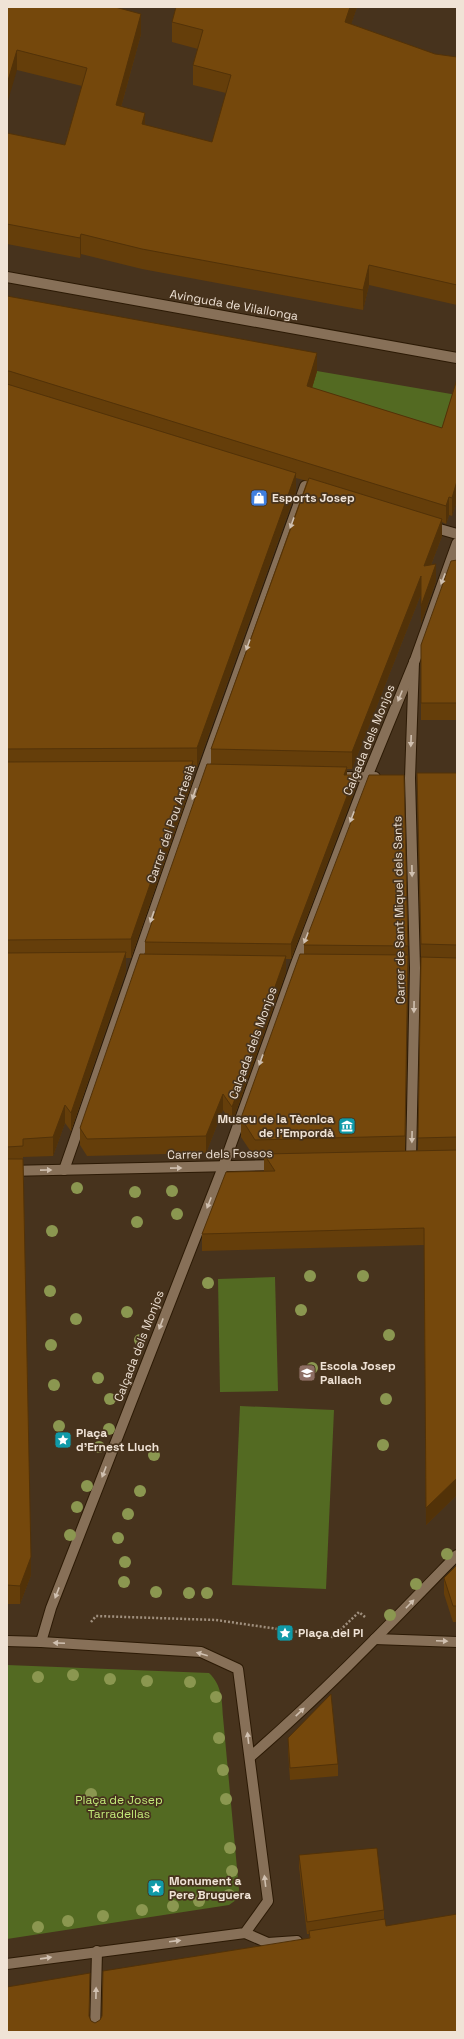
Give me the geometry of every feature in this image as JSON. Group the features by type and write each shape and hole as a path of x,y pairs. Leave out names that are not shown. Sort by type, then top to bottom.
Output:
{"street":[{"name":"Avinguda de Vilallonga","path":"7,277 457,358"},
{"name":"Carrer del Pou Artesià","path":"64,1170 136,964 198,773 305,486"},
{"path":"418,522 457,534"},
{"name":"Calçada dels Monjos","path":"41,1642 51,1608 223,1167 299,966 367,777 415,660 457,543"},
{"name":"Carrer de Sant Miquel dels Sants","path":"411,1160 411,968 415,660"},
{"path":"198,773 214,773"},
{"path":"331,776 387,778"},
{"path":"399,778 414,778"},
{"path":"125,964 136,964"},
{"path":"411,968 428,968"},
{"name":"Carrer dels Fossos","path":"7,1171 286,1165"},
{"path":"250,1757 284,1727 375,1640 457,1555"},
{"path":"375,1640 457,1642"},
{"path":"7,1641 201,1652 238,1669 268,1901 245,1933"},
{"path":"7,1964 97,1951 245,1933 268,1943 307,1941"},
{"path":"95,2032 97,1951"}],"path":[{"path":"76,1644 96,1616 216,1620 332,1637 359,1612 382,1632"}],"green space":[{"path":"317,371 457,395 442,447 307,404"},
{"path":"275,1277 278,1391 220,1392 218,1279"},
{"path":"240,1406 334,1410 326,1589 232,1585"},
{"name":"Plaça de Josep Tarradellas","path":"7,1665 209,1673 217,1683 222,1699 239,1890 236,1900 229,1905 7,1939"}],"building":[{"path":"7,7 115,7 141,14 116,105 145,113 142,124 212,142 231,75 193,65 203,30 172,22 176,7 350,7 345,22 435,54 457,57 457,285 369,265 363,290 142,249 81,234 80,238 7,224 7,133 65,145 87,68 17,50 7,84"},
{"path":"7,296 317,353 307,386 442,428 457,379 457,481 452,498 449,497 446,506 7,371"},
{"path":"7,384 296,473 197,748 7,749"},
{"path":"309,478 442,519 424,566 436,564 421,606 421,576 352,752 211,749"},
{"path":"457,560 457,703 421,703 421,645 451,561"},
{"path":"193,761 131,939 7,940 7,762"},
{"path":"207,764 347,767 344,775 355,775 291,944 145,942"},
{"path":"417,773 457,773 457,945 421,944"},
{"path":"369,775 404,775 408,946 304,945"},
{"path":"126,952 71,1113 65,1105 53,1137 23,1139 23,1146 7,1147 7,953"},
{"path":"140,954 286,956 232,1107 223,1094 206,1136 87,1139 80,1128"},
{"path":"300,954 408,955 405,1136 255,1140 241,1118"},
{"path":"421,957 457,958 457,1137 418,1138"},
{"path":"457,1150 457,1478 426,1508 424,1228 202,1234 226,1172 275,1171 264,1154"},
{"path":"7,1159 23,1159 31,1557 20,1586 7,1585"},
{"path":"457,1565 457,1606 453,1606 444,1578"},
{"path":"331,1694 338,1764 290,1768 288,1738"},
{"path":"377,1848 384,1910 307,1922 299,1855"},
{"path":"457,1914 457,2032 7,2032 7,1987 90,1973 89,2016 91,2021 95,2023 100,2020 102,2016 103,1971 310,1938 309,1931 385,1919 386,1926"}],"place":[{"name":"Esports Josep","path":"259,498"},
{"name":"Museu de la Tècnica de l'Empordà","path":"347,1126"},
{"name":"Escola Josep Pallach","path":"307,1373"},
{"name":"Plaça d'Ernest Lluch","path":"63,1440"},
{"name":"Plaça del Pi","path":"285,1633"},
{"name":"Monument a Pere Bruguera","path":"156,1888"}]}
